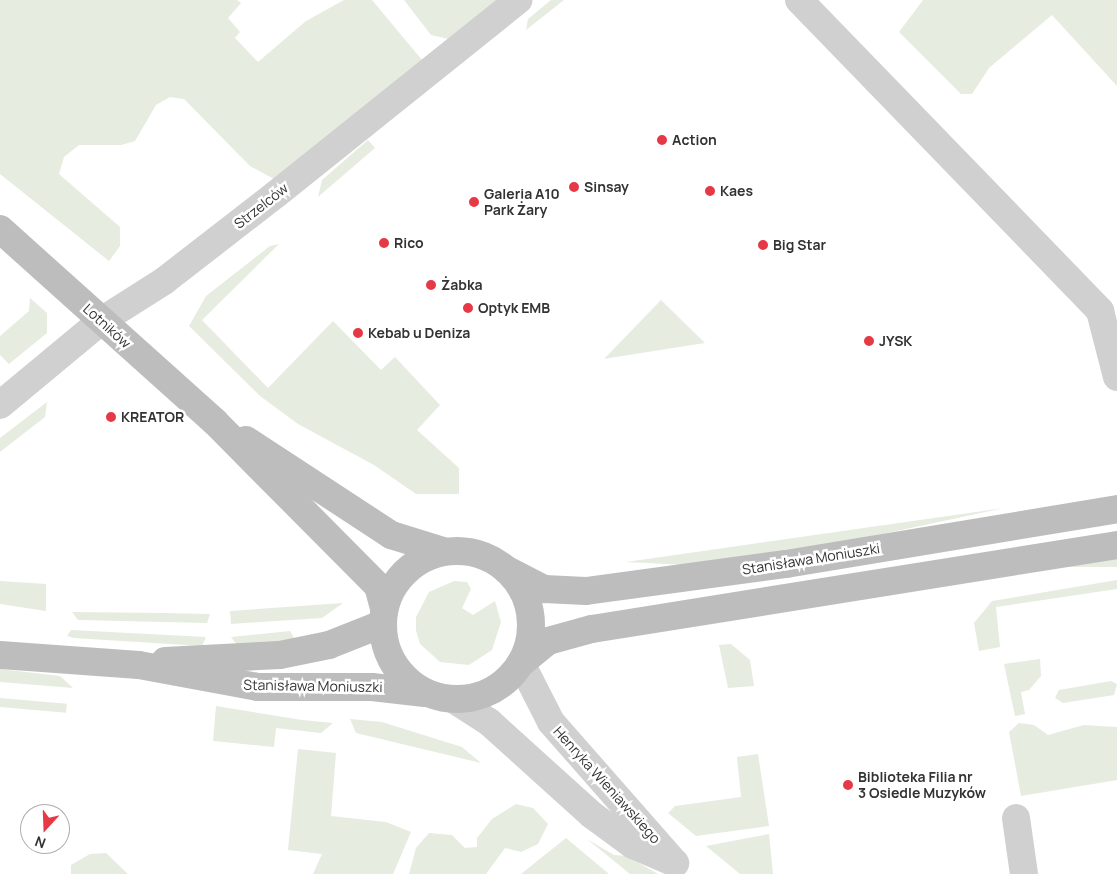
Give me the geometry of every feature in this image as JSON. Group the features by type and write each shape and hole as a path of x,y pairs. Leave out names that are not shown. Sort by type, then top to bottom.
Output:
{"street":[{"name":"Strzelców","path":"0,405 101,321 172,275 518,0"},
{"path":"800,0 1100,311 1117,378"},
{"name":"Lotników","path":"0,229 215,422 378,586 383,616"},
{"name":"Lotników","path":"215,422 391,535 443,551"},
{"name":"Stanisława Moniuszki","path":"508,570 544,589 586,590 786,564 1117,509"},
{"path":"441,697 492,691 521,663 548,642 592,630 1117,545"},
{"path":"521,663 530,640 531,614 523,590 508,570 488,557 443,551 405,571 383,616 395,667 410,683 489,722 592,816 633,845 681,868"},
{"name":"Stanisława Moniuszki","path":"139,665 280,655 329,645 383,616"},
{"name":"Stanisława Moniuszki","path":"0,655 139,665 258,688 372,687 441,697"},
{"name":"Henryka Wieniawskiego","path":"521,663 551,722 681,868"},
{"path":"1016,818 1024,874"}],"shaded area":[{"path":"0,0 237,0 241,3 228,18 240,32 235,38 258,62 306,21 344,0 372,0 422,60 274,179 250,166 184,99 170,97 156,105 135,141 121,145 79,145 64,157 59,174 120,227 120,246 109,261 0,174"},
{"path":"404,0 503,0 453,40 431,35"},
{"path":"551,0 564,0 526,30 528,19"},
{"path":"923,0 1117,0 1117,86 1052,15 989,68 972,94 961,94 899,32"},
{"path":"368,140 375,148 318,197 322,180"},
{"path":"279,244 202,320 268,388 333,321 381,370 395,357 440,405 417,430 459,468 459,494 416,494 374,465 298,424 260,396 189,326 206,296 270,246"},
{"path":"30,298 47,313 47,333 9,364 0,355 0,336 29,311"},
{"path":"661,300 705,343 604,359"},
{"path":"47,402 45,417 0,452 0,438"},
{"path":"1004,508 808,550 688,565 626,562"},
{"path":"1009,555 1117,555 1117,567 1009,567"},
{"path":"1117,580 1117,589 996,607 1000,647 979,651 974,623 992,601"},
{"path":"0,581 46,584 46,611 0,604"},
{"path":"454,581 467,582 471,589 462,608 473,615 495,601 501,622 492,650 469,665 440,662 420,644 416,630 416,617 429,592"},
{"path":"343,603 322,618 231,624 230,611"},
{"path":"72,612 210,614 207,623 78,620"},
{"path":"71,630 206,637 202,646 74,638 67,636"},
{"path":"290,631 296,641 237,645 231,637"},
{"path":"731,644 750,660 754,686 728,688 719,645"},
{"path":"1040,659 1041,676 1029,690 1021,692 1025,714 1015,716 1004,664"},
{"path":"0,669 60,676 73,688 0,682"},
{"path":"1111,681 1117,684 1114,695 1063,703 1055,698 1059,690"},
{"path":"0,698 67,704 66,713 0,707"},
{"path":"216,706 333,723 321,733 276,728 274,747 213,741"},
{"path":"350,719 382,722 462,747 481,763 356,733"},
{"path":"1019,723 1034,725 1048,735 1084,725 1117,727 1117,780 1021,796 1009,732"},
{"path":"298,749 336,753 331,816 386,822 411,832 393,874 313,874 322,854 288,850"},
{"path":"758,754 769,826 696,836 668,813 675,806 741,797 737,757"},
{"path":"516,804 533,808 548,824 538,844 521,852 505,848 486,874 409,874 416,848 429,833 452,835 465,848 477,847 477,838 492,819"},
{"path":"769,834 773,874 740,874 706,846"},
{"path":"566,838 609,874 521,874"},
{"path":"587,839 614,855 627,856 658,874 630,874"},
{"path":"106,853 128,874 71,874 71,865 90,854"}],"place":[{"name":"Action","path":"662,140"},
{"name":"Sinsay","path":"574,187"},
{"name":"Kaes","path":"710,191"},
{"name":"Galeria A10 Park Żary","path":"474,202"},
{"name":"Rico","path":"384,243"},
{"name":"Big Star","path":"763,245"},
{"name":"Żabka","path":"431,285"},
{"name":"Optyk EMB","path":"468,308"},
{"name":"Kebab u Deniza","path":"358,333"},
{"name":"JYSK","path":"869,341"},
{"name":"KREATOR","path":"111,417"},
{"name":"Biblioteka Filia nr 3 Osiedle Muzyków","path":"848,785"}]}
